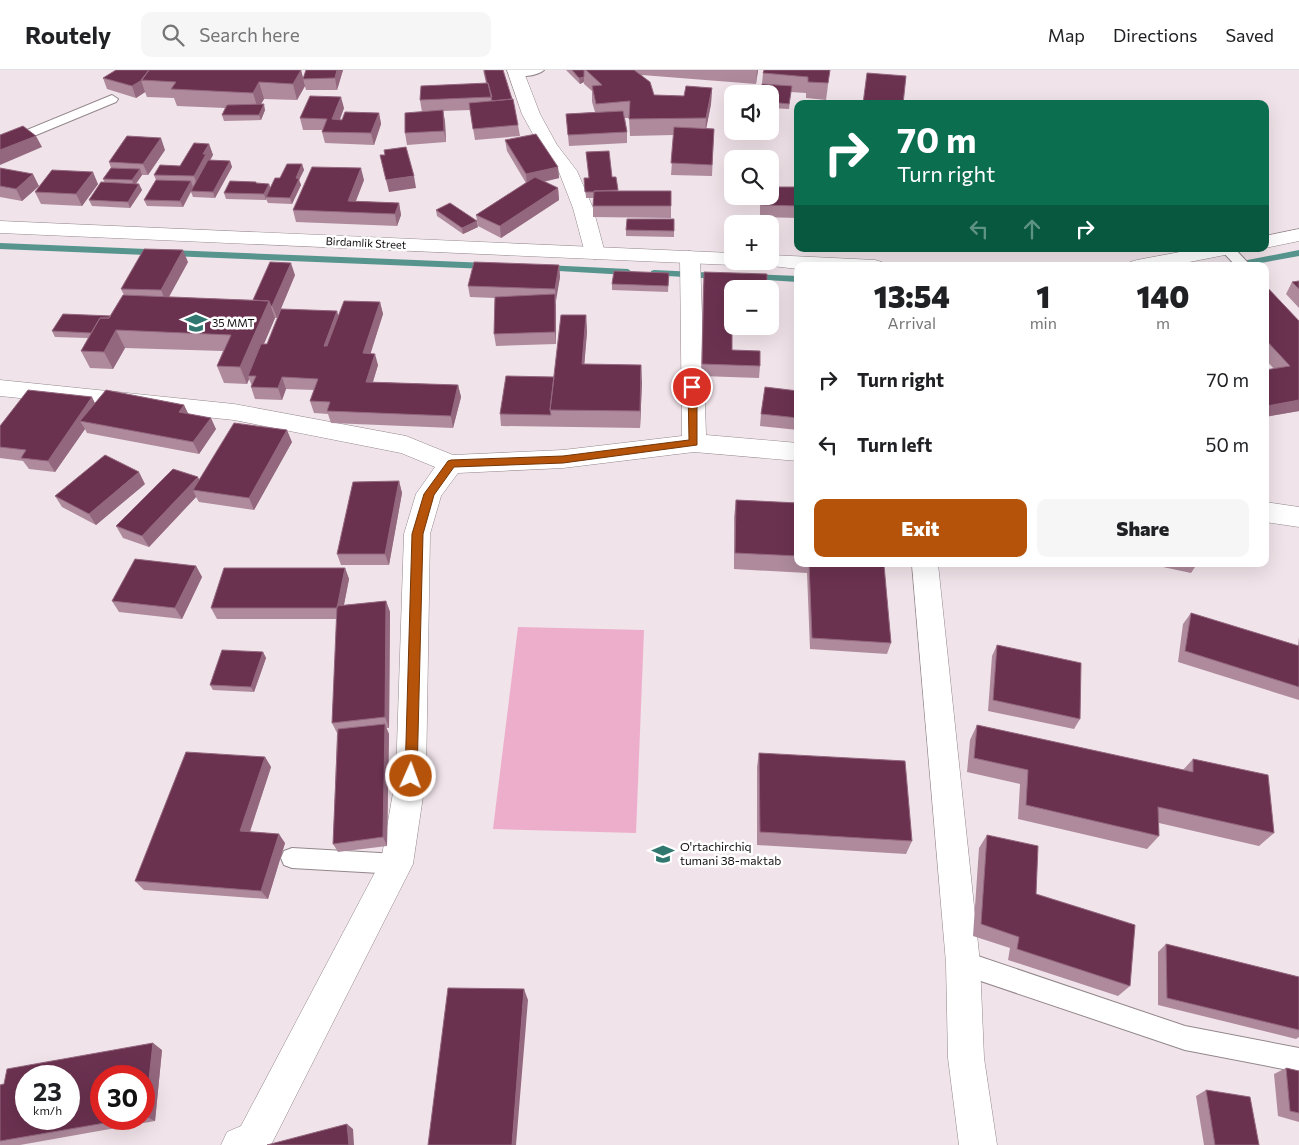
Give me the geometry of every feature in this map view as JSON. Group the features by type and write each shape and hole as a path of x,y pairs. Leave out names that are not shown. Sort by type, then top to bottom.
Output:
{"street":[{"path":"515,71 532,114 549,147 568,170 583,208 595,253"},
{"name":"Birdamlik Street","path":"0,227 724,258"},
{"path":"1269,241 1299,235"},
{"path":"1158,262 1212,252"},
{"path":"690,256 694,443"},
{"path":"779,261 794,262"},
{"path":"0,388 234,412 406,445 451,464 563,459 694,443 794,452"},
{"path":"240,1145 253,1141 397,864 411,776 417,534 429,494 451,464"},
{"path":"1269,512 1299,516"},
{"path":"925,567 963,963 966,1058 978,1145"}],"lane":[{"path":"515,71 538,70"},
{"path":"0,146 112,99"},
{"path":"1231,252 1240,262"},
{"path":"292,858 397,864"},
{"path":"963,963 1185,1038 1299,1060"}],"shaded area":[{"path":"518,627 644,630 636,833 493,829"}],"building":[{"path":"116,70 149,70 142,80 132,86 103,78"},
{"path":"149,70 301,70 293,84 259,82 253,93 171,89 176,82 141,80"},
{"path":"306,70 337,70 335,78 303,79"},
{"path":"484,70 503,70 512,99 492,101"},
{"path":"572,70 584,70 584,77 579,78"},
{"path":"586,70 634,70 650,82 654,95 684,96 686,86 712,88 706,118 629,119 630,101 596,104 592,86 602,85"},
{"path":"764,70 830,70 828,83 808,82 808,77 763,73"},
{"path":"867,73 906,76 903,100 864,100"},
{"path":"488,83 492,97 420,100 421,86"},
{"path":"779,85 792,86 789,104 779,103"},
{"path":"310,96 341,97 332,119 342,120 345,112 379,113 371,133 322,132 327,119 300,118"},
{"path":"513,99 518,125 473,129 469,103"},
{"path":"264,104 259,115 222,115 227,105"},
{"path":"443,110 444,131 405,133 405,113"},
{"path":"623,111 627,132 568,135 566,114"},
{"path":"23,126 36,136 0,150 0,135"},
{"path":"674,127 714,129 712,165 671,163"},
{"path":"536,134 558,167 526,174 505,140"},
{"path":"127,136 161,138 143,164 109,162"},
{"path":"194,143 209,144 203,154 206,154 194,176 154,175 160,165 180,166"},
{"path":"406,147 414,176 386,180 380,155 385,155 384,150"},
{"path":"609,151 612,177 616,177 618,190 585,192 584,178 589,178 586,152"},
{"path":"208,160 230,161 213,192 191,191"},
{"path":"287,164 302,164 296,178 299,179 290,198 266,197 275,178 280,178"},
{"path":"312,167 361,168 348,201 399,203 395,214 293,210"},
{"path":"0,168 33,174 16,189 0,186"},
{"path":"111,168 140,169 132,180 103,179"},
{"path":"52,170 93,172 76,194 35,192"},
{"path":"535,177 558,188 500,226 476,215"},
{"path":"156,180 191,181 180,201 144,200"},
{"path":"230,181 269,184 264,194 224,193"},
{"path":"101,182 139,184 128,202 89,200"},
{"path":"779,187 794,187 794,206 761,205 779,205"},
{"path":"594,191 671,191 671,206 593,206"},
{"path":"450,203 477,221 462,228 436,210"},
{"path":"627,219 674,219 674,231 626,230"},
{"path":"144,249 183,250 161,290 121,289"},
{"path":"270,262 291,263 272,306 269,301 253,300"},
{"path":"474,262 559,265 555,289 468,286"},
{"path":"614,271 669,273 668,286 612,284"},
{"path":"704,272 767,274 767,280 724,280 724,335 732,335 732,350 760,351 760,366 702,364"},
{"path":"1299,281 1299,289 1292,282"},
{"path":"1269,289 1299,321 1299,400 1269,406 1269,369 1290,366 1269,343"},
{"path":"555,294 555,332 494,334 495,297"},
{"path":"123,295 269,301 240,367 217,366 231,335 116,330 104,352 81,351 100,318 109,318"},
{"path":"344,301 380,302 363,353 375,354 366,382 458,385 451,416 327,411 330,402 310,401 318,379 282,377 278,388 251,387 256,376 248,376 261,344 267,344 281,309 337,311 324,346 327,346"},
{"path":"63,314 111,316 109,318 100,318 91,333 52,331"},
{"path":"561,315 586,315 582,364 641,365 640,411 550,410"},
{"path":"506,376 554,377 551,415 500,414"},
{"path":"765,387 794,391 794,418 761,414"},
{"path":"28,390 92,397 48,461 21,458 26,450 0,447 0,426"},
{"path":"106,390 184,405 179,412 211,418 193,442 80,421"},
{"path":"234,423 287,430 249,498 193,490"},
{"path":"105,455 139,472 89,514 55,496"},
{"path":"173,469 198,477 142,536 116,526"},
{"path":"399,481 385,554 337,554 353,482"},
{"path":"736,500 794,503 794,556 735,553"},
{"path":"135,559 196,566 175,608 112,601"},
{"path":"809,567 884,567 891,643 812,638"},
{"path":"224,568 345,568 337,608 211,608"},
{"path":"386,601 385,717 332,723 337,606"},
{"path":"1191,613 1299,646 1299,687 1185,651"},
{"path":"997,645 1081,663 1080,719 993,700"},
{"path":"222,650 263,652 251,687 210,685"},
{"path":"385,724 383,837 333,844 338,729"},
{"path":"977,725 1193,772 1193,759 1268,775 1274,833 1158,807 1159,836 1026,805 1028,770 974,758"},
{"path":"186,752 265,757 240,831 279,834 261,891 135,881"},
{"path":"759,753 905,761 912,841 760,832"},
{"path":"987,835 1038,846 1036,894 1135,925 1130,986 1017,949 1019,937 981,924"},
{"path":"1166,944 1299,977 1299,1030 1167,998"},
{"path":"448,988 524,989 512,1145 428,1145"},
{"path":"153,1043 151,1065 90,1065 90,1126 80,1127 80,1065 29,1065"},
{"path":"15,1068 15,1130 64,1130 0,1141 0,1085 4,1084 7,1069"},
{"path":"1286,1068 1299,1071 1299,1113 1290,1111"},
{"path":"1206,1090 1250,1097 1259,1145 1215,1145"},
{"path":"347,1124 349,1145 267,1145"}],"waterway":[{"path":"0,246 488,266"},
{"path":"1253,262 1299,253"},
{"path":"544,268 628,272"},
{"path":"654,273 718,276"},
{"path":"751,277 794,279"}],"place":[{"name":"35 MMT","path":"196,323"},
{"name":"O'rtachirchiq tumani 38-maktab","path":"663,854"}],"route":[{"path":"411,776 417,534 429,494 451,464 563,459 694,443 692,387"}]}
